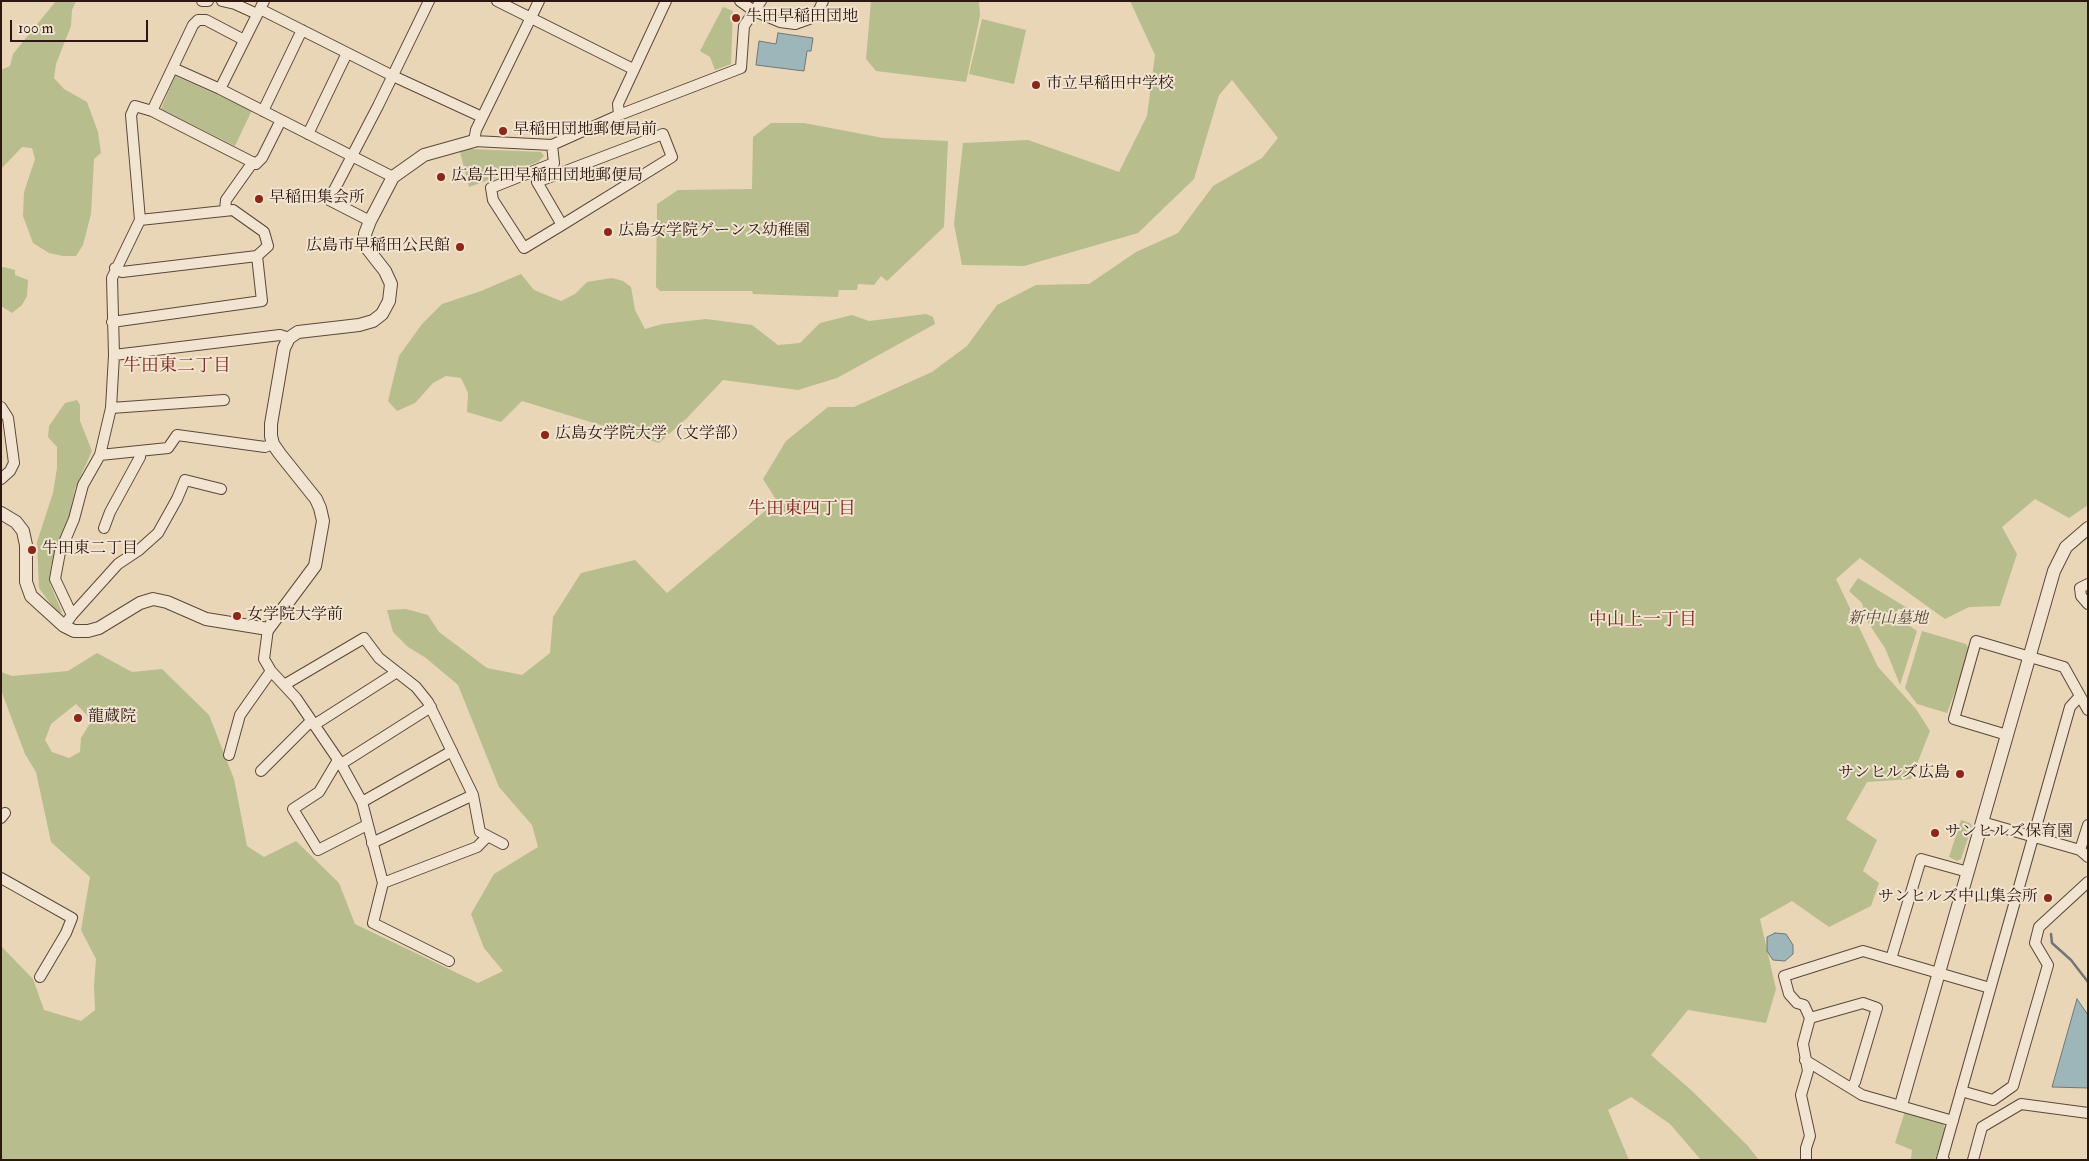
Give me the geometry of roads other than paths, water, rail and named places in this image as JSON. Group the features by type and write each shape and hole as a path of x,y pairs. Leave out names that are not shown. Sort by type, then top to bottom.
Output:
{"street":[{"path":"202,1 208,1"},
{"path":"222,1 260,8 393,76 482,117"},
{"path":"370,220 329,200 393,76 429,1"},
{"path":"497,1 633,69"},
{"path":"474,141 476,130 482,117 539,1"},
{"path":"620,115 618,104 666,1"},
{"path":"740,1 754,11 780,22 795,24 808,19 818,10 823,1"},
{"path":"449,961 373,923 383,883 362,802 339,762 296,698 271,671 264,659 268,629 315,566 323,521 316,500 273,444 271,424 284,348 289,338 298,332 360,325 373,321 382,314 389,301 391,284 385,271 367,248 365,234 370,220 393,177 424,155 474,141 552,145 620,115 740,68 744,26 761,1"},
{"path":"220,89 260,8"},
{"path":"152,111 193,25 198,20 206,20 244,40"},
{"path":"263,111 302,30"},
{"path":"308,134 347,53"},
{"path":"172,68 220,89 393,177"},
{"path":"72,615 56,579 60,552 74,519 83,485 100,454 111,408 114,355 112,278 140,220 130,115 135,106 152,111 256,164 262,158 281,120"},
{"path":"552,145 554,163 490,188 493,200 524,248 562,225 672,157 663,134 537,182 562,225"},
{"path":"225,210 226,200 253,162"},
{"path":"116,268 122,272 257,256 268,246 264,232 233,210 140,220"},
{"path":"112,322 262,301 257,256"},
{"path":"114,355 280,335 289,338"},
{"path":"111,408 224,400"},
{"path":"1,407 8,418 14,463 10,471 1,479"},
{"path":"100,454 140,452 168,448 177,436 266,447 273,444"},
{"path":"104,528 110,512 140,457 140,452"},
{"path":"64,626 118,564 139,550 158,533 185,480 221,490"},
{"path":"1,513 16,522 23,532 26,545 26,582 30,596 64,626 74,631 88,631 99,628 140,603 153,600 168,602 206,619 268,629"},
{"path":"1901,1105 2054,570 2066,547 2088,528"},
{"path":"2088,584 2080,588 2081,596 2088,604"},
{"path":"284,685 364,638 379,658 416,687 431,707 473,794 480,832 503,844"},
{"path":"2007,735 1954,718 1976,641 2064,667 2088,710"},
{"path":"229,755 240,715 271,671"},
{"path":"261,771 313,723 397,672"},
{"path":"1944,1160 1942,1159 1961,1090 2070,707 2080,696"},
{"path":"367,825 318,850 293,809 320,792 339,762 431,707"},
{"path":"362,802 452,751"},
{"path":"372,843 473,794"},
{"path":"1982,822 2084,853 2088,825"},
{"path":"383,883 477,847 488,836"},
{"path":"1891,959 1921,859 1968,872"},
{"path":"1,878 72,918 66,934 40,977"},
{"path":"1961,1090 1992,1100 2012,1086 2048,965 2034,943 2038,927 2088,882"},
{"path":"1806,1160 1806,1148 1810,1136 1801,1095 1808,1071 1803,1044 1810,1018 1804,1006 1797,1003 1789,994 1784,976 1862,950 1990,988"},
{"path":"1810,1018 1863,1003 1877,1008 1855,1082 1851,1088"},
{"path":"1805,1060 1862,1095 1953,1121"},
{"path":"1973,1160 1982,1127 2021,1104 2088,1113"}],"water":[{"path":"778,33 813,38 811,51 807,51 804,71 756,65 759,41 776,44"},
{"path":"1775,933 1786,934 1793,945 1793,954 1785,961 1773,960 1767,951 1767,937"},
{"path":"2077,999 2088,1015 2088,1088 2052,1087"}],"waterway":[{"path":"2051,934 2052,943 2071,960 2088,982"}],"place":[{"name":"牛田早稲田団地","path":"736,18"},
{"name":"市立早稲田中学校","path":"1036,85"},
{"name":"早稲田団地郵便局前","path":"503,131"},
{"name":"広島牛田早稲田団地郵便局","path":"441,177"},
{"name":"早稲田集会所","path":"259,199"},
{"name":"広島女学院ゲーンス幼稚園","path":"608,232"},
{"name":"広島市早稲田公民館","path":"460,247"},
{"name":"広島女学院大学（文学部）","path":"545,435"},
{"name":"牛田東二丁目","path":"32,550"},
{"name":"女学院大学前","path":"237,616"},
{"name":"龍蔵院","path":"78,718"},
{"name":"サンヒルズ広島","path":"1960,774"},
{"name":"サンヒルズ保育園","path":"1935,833"},
{"name":"サンヒルズ中山集会所","path":"2048,898"}],"district":[{"name":"牛田東二丁目","path":"177,367"},
{"name":"牛田東四丁目","path":"802,510"},
{"name":"中山上一丁目","path":"1643,621"}],"park label":[{"name":"新中山墓地","path":"1888,620"}]}
